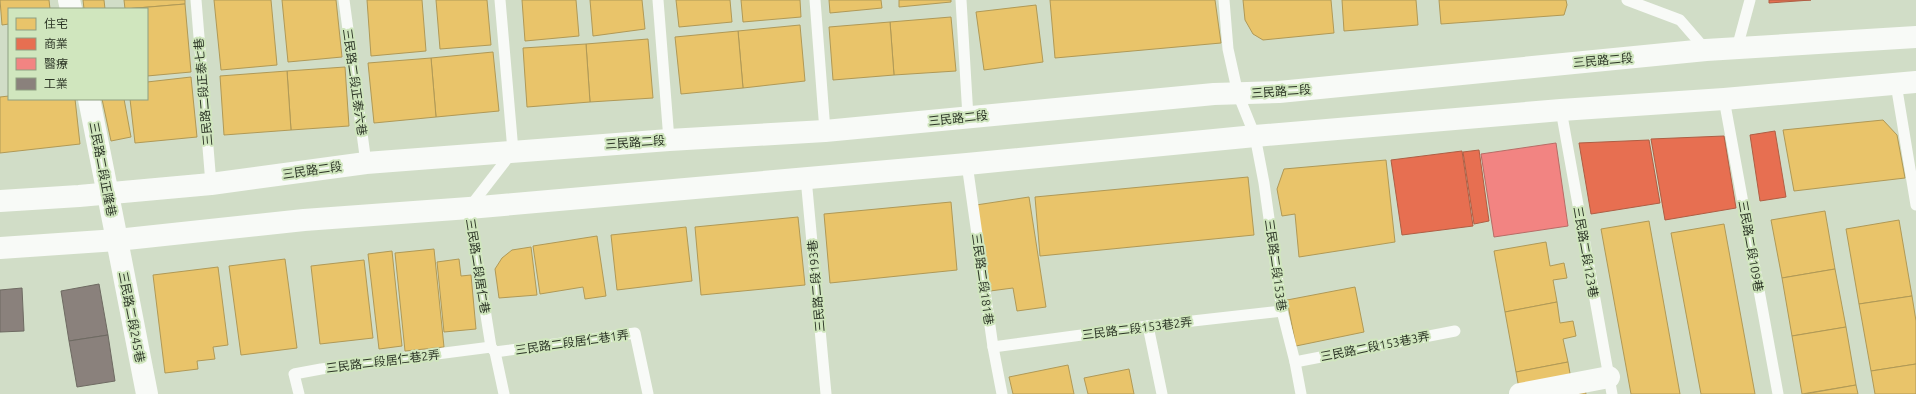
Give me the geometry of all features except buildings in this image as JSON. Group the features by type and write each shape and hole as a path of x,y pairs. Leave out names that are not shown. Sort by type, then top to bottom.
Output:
{"street":[{"name":"三民路二段","path":"0,201 108,194 211,184 366,163 669,140 825,131 1214,94 1279,92 1706,50 1916,37"},
{"path":"0,248 117,240 304,220 469,208 967,164 1255,136 1906,83"},
{"name":"三民路二段正隆巷","path":"89,100 117,240"},
{"name":"三民路二段245巷","path":"117,240 146,394"},
{"path":"1520,394 1610,385"}],"lane":[{"name":"三民路二段正泰七巷","path":"196,0 211,184"},
{"name":"三民路二段正泰六巷","path":"344,0 366,163"},
{"path":"500,0 513,152"},
{"path":"658,0 669,140"},
{"path":"815,0 825,131"},
{"path":"961,0 968,117"},
{"name":"三民路二段153巷","path":"1224,0 1228,49 1238,94 1255,136 1264,183 1282,311 1295,362 1301,394"},
{"path":"1627,0 1680,20 1706,50"},
{"path":"1737,48 1750,0"},
{"path":"1906,83 1916,205"},
{"name":"三民路二段109巷","path":"1724,99 1778,394"},
{"name":"三民路二段123巷","path":"1561,110 1610,385"},
{"name":"三民路二段居仁巷","path":"504,394 493,350 469,208 513,152"},
{"name":"三民路二段181巷","path":"967,164 993,347 1002,394"},
{"name":"三民路二段193巷","path":"806,178 826,394"},
{"name":"三民路二段153巷2弄","path":"993,347 1148,326 1282,311"},
{"path":"1148,326 1162,394"},
{"name":"三民路二段153巷3弄","path":"1295,362 1455,331"},
{"name":"三民路二段居仁巷1弄","path":"493,350 634,333 648,394"},
{"name":"三民路二段居仁巷2弄","path":"298,394 294,374 329,368 493,350"}]}
